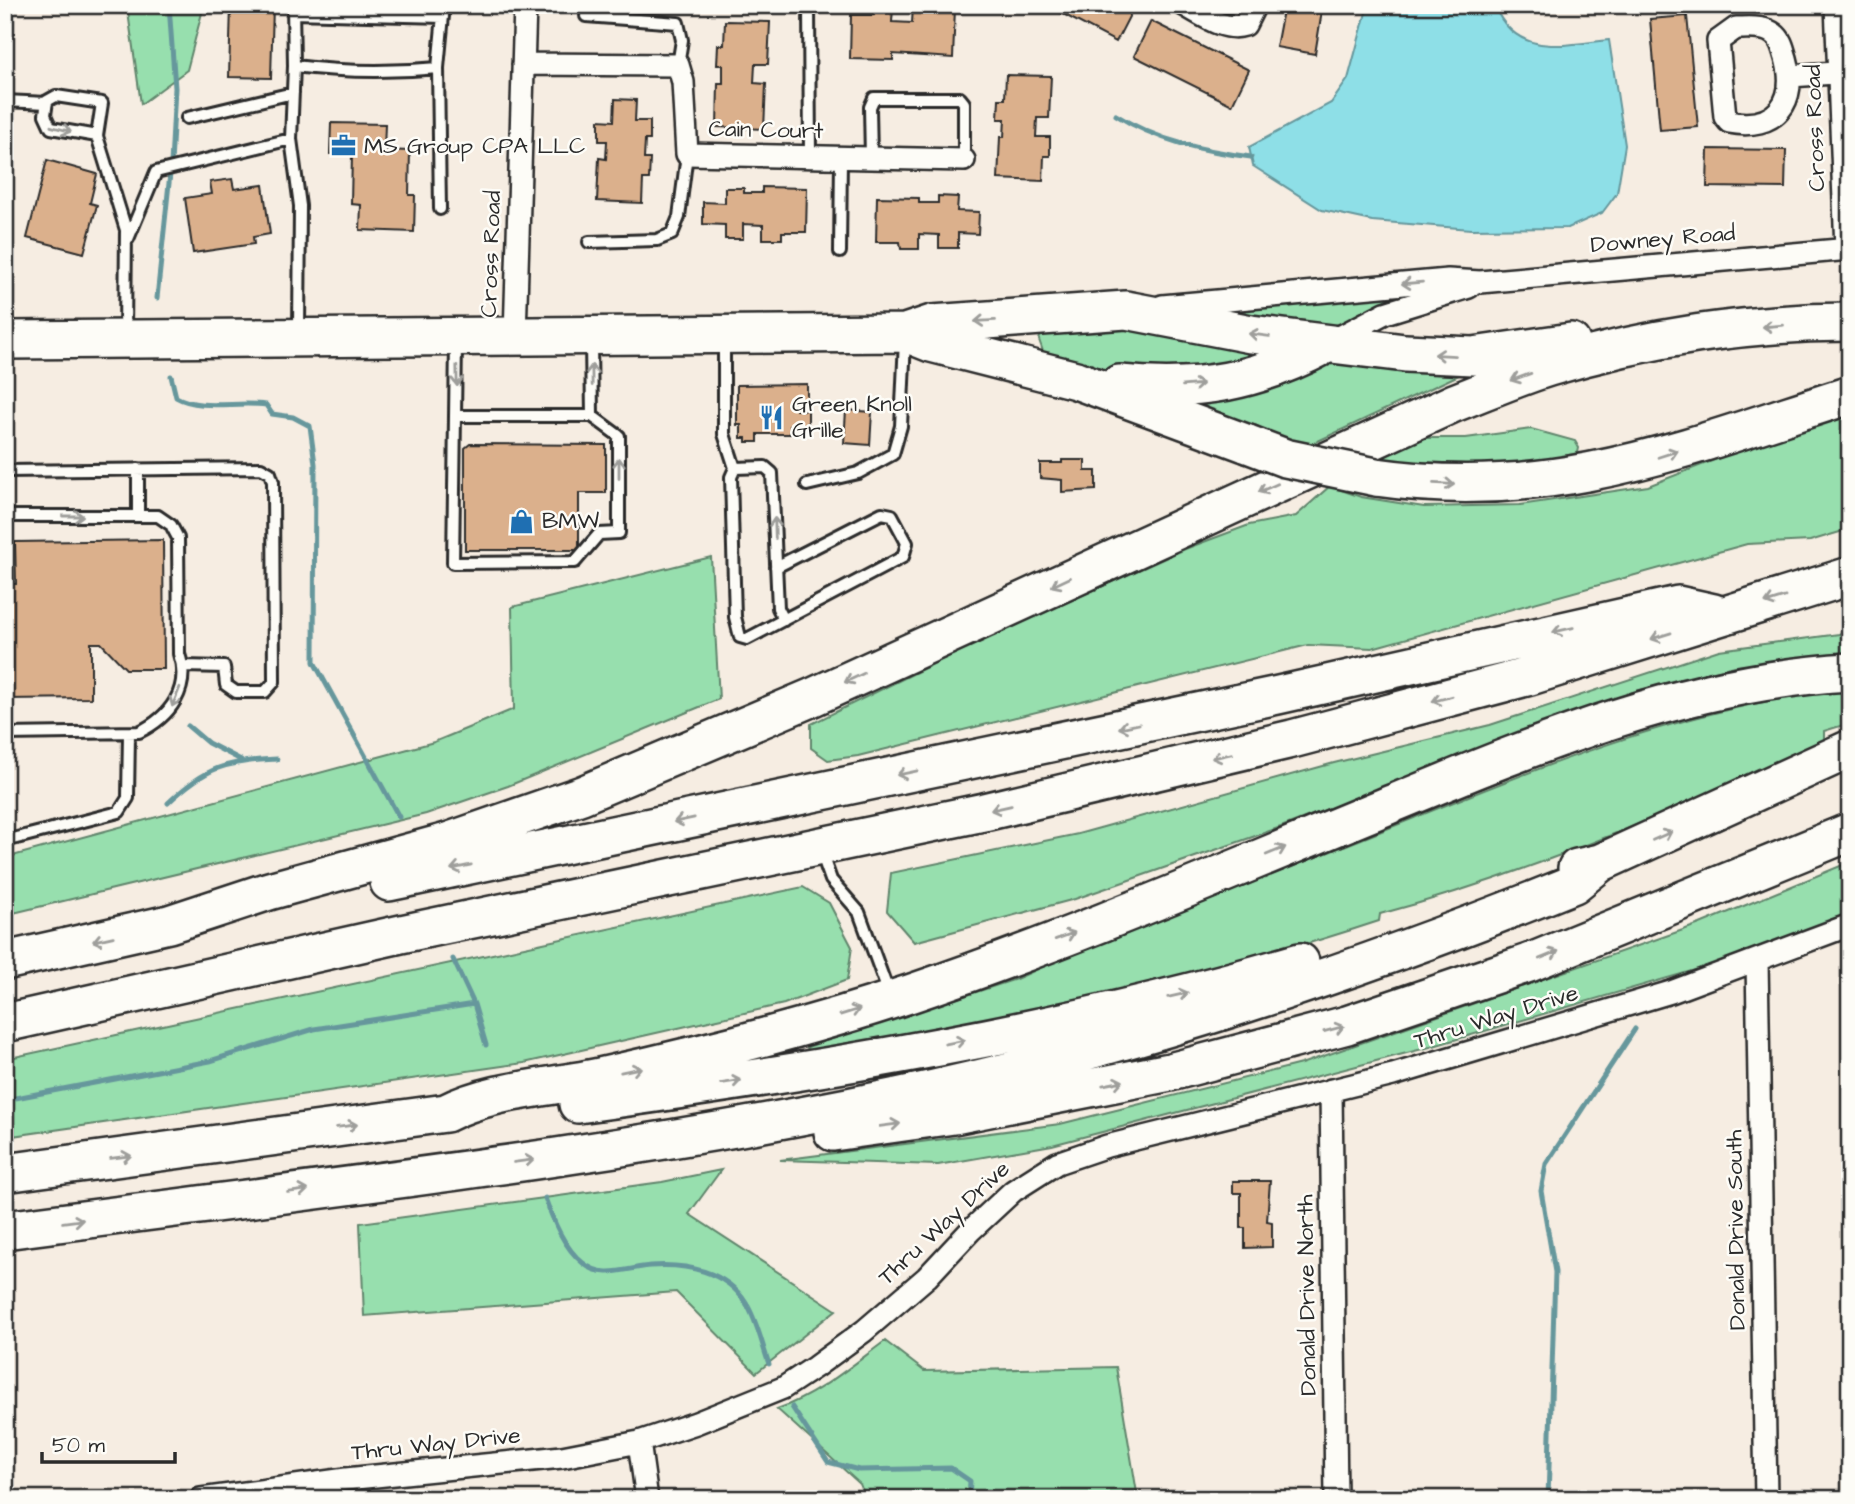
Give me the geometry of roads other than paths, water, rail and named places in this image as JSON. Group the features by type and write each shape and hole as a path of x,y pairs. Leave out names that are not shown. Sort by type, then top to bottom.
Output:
{"highway":[{"path":"5,340 905,332 932,324 1126,310 1251,334 1405,353 1473,356 1616,335 1658,341"},
{"path":"1030,319 1021,331 1019,341 1020,352 1031,367"},
{"path":"5,961 169,923 269,891 447,842 630,776 813,697 1454,403 1549,367 1658,341 1773,326 1850,322"},
{"path":"905,332 931,343 1076,380 1285,458 1413,483 1498,484 1601,472 1661,456 1850,395"},
{"path":"1076,380 1172,387 1237,380 1287,365 1327,344"},
{"path":"5,1023 435,926 820,848 1292,739 1530,676 1850,576"},
{"path":"169,923 208,926 399,880 1290,692 1678,605 1726,615"},
{"path":"446,1113 470,1101 569,1084 664,1063 788,1031 891,1000 1076,932 1441,784 1593,726 1719,690 1850,672"},
{"path":"5,1173 446,1113 474,1118 643,1095 838,1065 1082,1017 1285,966 1439,917 1569,870 1600,863 1850,750"},
{"path":"651,1143 861,1129 954,1115 1170,1072 1347,1025 1439,995 1529,963 1850,832"},
{"path":"5,1230 651,1143 935,1088 1205,1017 1387,958 1574,884 1600,863"}],"street":[{"name":"Cross Road","path":"515,336 525,5"},
{"path":"1185,5 1219,24 1240,27 1245,25 1255,5"},
{"name":"Cross Road","path":"1836,5 1845,72 1848,249"},
{"path":"1736,28 1764,28 1781,41 1790,75 1787,100 1781,111 1755,124 1729,122 1724,117 1718,41 1736,28"},
{"path":"523,64 678,65"},
{"name":"Cain Court","path":"678,65 683,82 687,154 964,160"},
{"path":"1790,75 1845,72"},
{"name":"Downey Road","path":"1126,310 1448,280 1480,282 1848,249"},
{"name":"Downey Road","path":"1327,344 1385,313 1480,282"},
{"name":"Thru Way Drive","path":"201,1499 346,1479 562,1457 639,1442 783,1388 816,1367 864,1331 927,1277 970,1231 1013,1191 1057,1163 1107,1146 1393,1075 1658,996 1850,925"},
{"name":"Donald Drive South","path":"1757,960 1766,1499"},
{"name":"Donald Drive North","path":"1331,1090 1336,1499"},
{"path":"639,1442 648,1499"}],"lane":[{"path":"809,5 810,157"},
{"path":"299,338 300,206 291,139 293,9 444,11 438,68 440,209"},
{"path":"586,16 678,23 682,40 678,65"},
{"path":"294,66 350,73 392,73 438,68"},
{"path":"187,118 293,93"},
{"path":"5,101 47,103 56,96 102,103 97,136 127,242 125,340"},
{"path":"871,158 872,102 877,96 891,96 963,100 964,160"},
{"path":"47,103 45,115 51,128 97,136"},
{"path":"127,242 156,172 291,139"},
{"path":"589,242 657,240 672,234 679,217 687,154"},
{"path":"841,157 841,252"},
{"path":"807,485 858,473 893,454 901,426 905,332"},
{"path":"724,333 724,434 735,468 731,477 738,634 747,639 903,557 907,543 892,514 882,513 776,567"},
{"path":"591,334 592,416"},
{"path":"456,336 453,563 575,562 598,534 619,533 619,436 592,416 456,416"},
{"path":"735,468 765,467 772,473 778,608 784,620"},
{"path":"5,471 261,468 272,475 272,686 265,692 233,691 225,682 224,667 184,666"},
{"path":"138,469 138,516"},
{"path":"5,516 158,516 165,520 178,538 179,654 184,666 176,702 167,714 153,725 129,734 5,734"},
{"path":"5,841 119,812 125,807 128,798 129,734"},
{"path":"820,848 831,880 859,912 891,1000"}],"water":[{"path":"1368,5 1494,5 1503,22 1515,34 1528,41 1558,45 1609,40 1625,145 1617,193 1602,213 1568,228 1471,229 1372,221 1322,210 1253,166 1249,147 1331,103 1348,79"}],"waterway":[{"path":"157,298 171,164 175,88 169,5"},
{"path":"1116,115 1148,132 1181,144 1251,157"},
{"path":"171,376 176,397 186,401 208,405 266,405 272,414 293,417 310,426 315,464 314,662 399,817"},
{"path":"188,726 208,743 241,760"},
{"path":"168,803 194,781 218,768 230,764 277,759"},
{"path":"453,959 474,1004 486,1045"},
{"path":"5,1100 210,1061 314,1029 474,1004"},
{"path":"1548,1499 1555,1272 1541,1191 1546,1164 1635,1029"},
{"path":"545,1198 565,1242 576,1257 591,1268 615,1272 650,1266 677,1266 704,1271 728,1283 750,1310 769,1364"},
{"path":"792,1407 828,1462 859,1470 951,1468 970,1481 969,1499"}],"place":[{"name":"MS Group CPA LLC","path":"344,146"},
{"name":"Green Knoll Grille","path":"772,417"},
{"name":"BMW","path":"522,521"}]}
